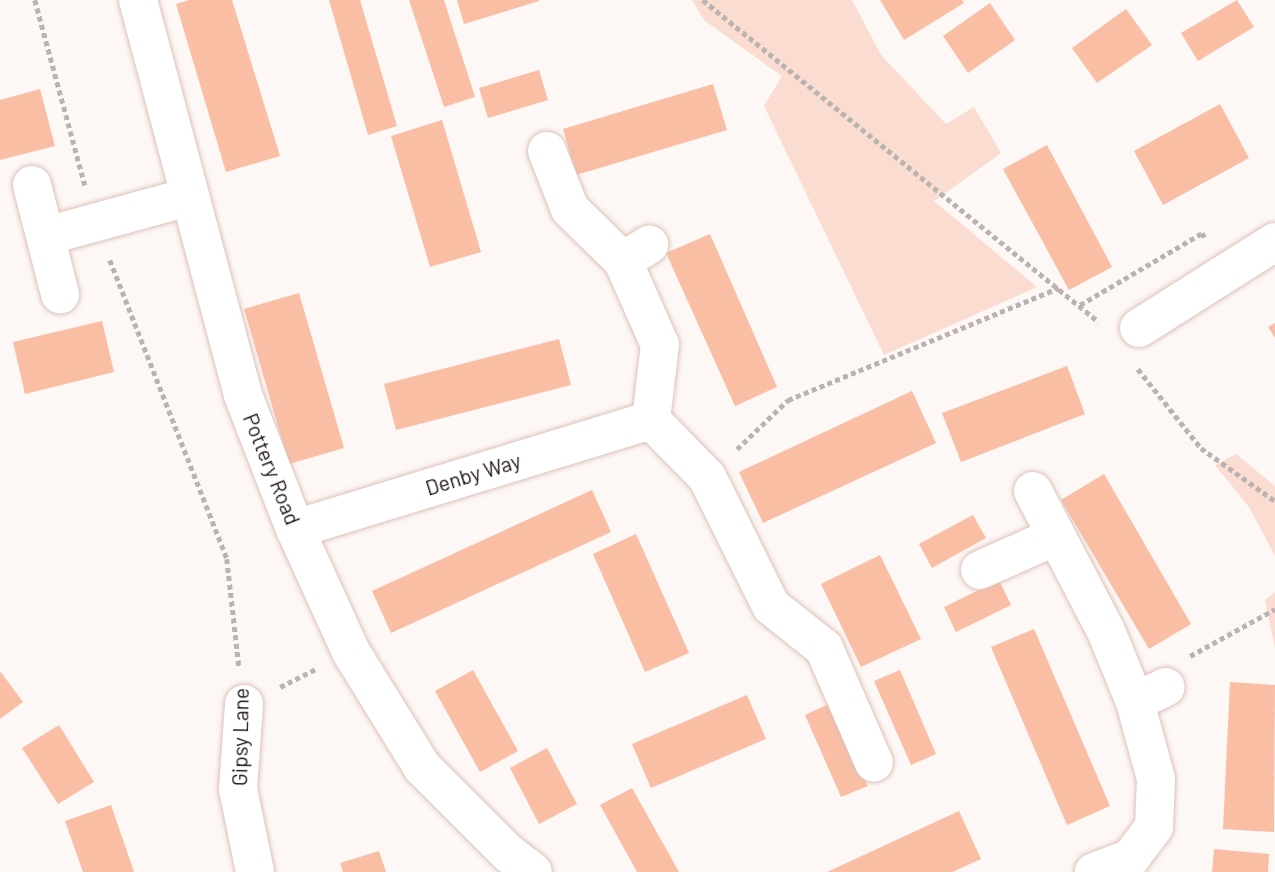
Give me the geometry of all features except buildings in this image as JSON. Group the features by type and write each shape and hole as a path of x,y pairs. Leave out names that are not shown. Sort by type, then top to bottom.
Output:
{"street":[{"name":"Pottery Road","path":"138,0 188,197 243,395 295,529 352,652 422,767 508,853 533,872"},
{"path":"547,151 570,209 636,253 660,345 650,420 707,477 771,606 824,648 874,763"},
{"path":"33,185 60,294"},
{"path":"46,236 96,220 188,197"},
{"path":"1126,340 1275,242"},
{"name":"Denby Way","path":"295,529 650,420"},
{"path":"1033,491 1106,631 1151,695 1156,779 1154,827 1133,865 1094,872"},
{"path":"980,570 1056,536"},
{"name":"Gipsy Lane","path":"244,704 238,789 255,872"}],"path":[{"name":"Gipsy Lane","path":"35,0 96,220 227,559 244,704"},
{"path":"704,0 1126,340 1201,448 1275,501"},
{"path":"707,477 788,400 1059,288"},
{"path":"1151,695 1181,661 1275,609"},
{"path":"244,704 352,652"}],"shaded area":[{"path":"692,0 852,0 881,55 946,124 974,107 1001,153 934,201 1037,287 884,355 764,106 782,76 704,20"},
{"path":"1236,454 1275,486 1275,556 1249,507 1215,465"},
{"path":"1275,592 1275,648 1265,600"}]}
